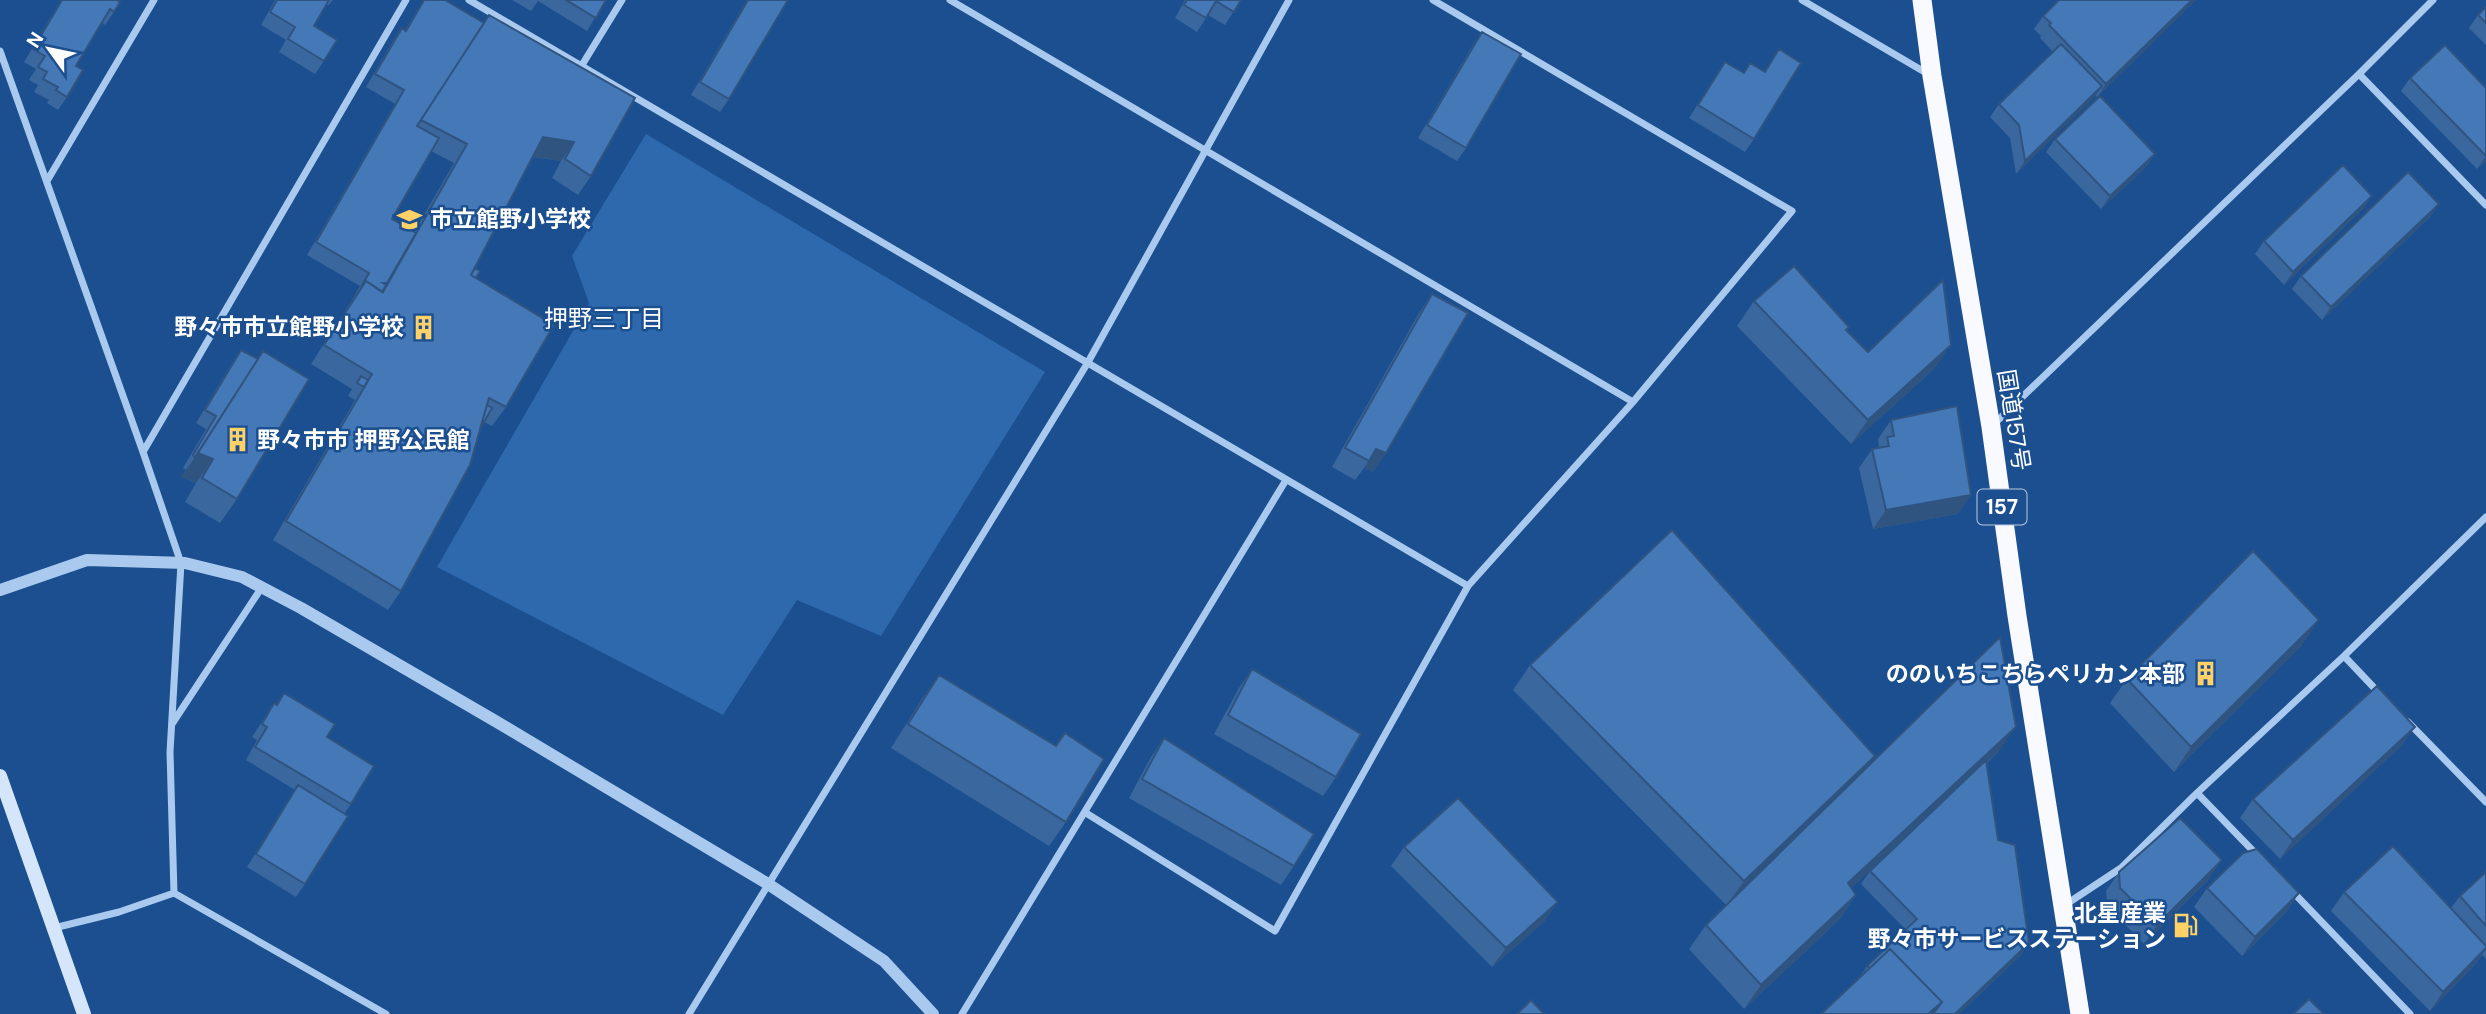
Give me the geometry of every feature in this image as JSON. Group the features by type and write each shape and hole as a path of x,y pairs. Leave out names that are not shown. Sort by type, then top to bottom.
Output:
{"highway":[{"name":"国道157号","path":"1922,0 1931,76 1991,427 2017,616 2080,1014"}],"main road":[{"path":"0,776 84,1014"}],"street":[{"path":"47,181 154,0"},
{"path":"144,452 406,0"},
{"path":"469,0 1468,586"},
{"path":"582,65 622,0"},
{"path":"950,0 1633,402"},
{"path":"689,1014 1087,364 1289,0"},
{"path":"1086,813 1275,931 1468,586 1633,402 1792,212 1433,0"},
{"path":"1802,0 1931,76"},
{"path":"1991,427 2433,0"},
{"path":"0,51 144,452 181,563 170,752 174,892"},
{"path":"2359,74 2486,205"},
{"path":"962,1014 1286,480"},
{"path":"2063,906 2121,867 2486,517"},
{"path":"0,590 87,560 181,563 242,577 497,722 768,884 884,961 933,1014"},
{"path":"171,726 262,587"},
{"path":"2344,656 2382,695"},
{"path":"2401,715 2486,802"},
{"path":"2197,793 2265,863"},
{"path":"2284,883 2410,1014"},
{"path":"54,928 120,912 174,892"},
{"path":"174,892 386,1014"}],"shaded area":[{"path":"646,134 1045,372 881,636 797,600 723,715 437,567 589,303 572,256"}],"building":[{"path":"62,0 120,2 114,12 110,9 76,66 83,70 67,97 56,90 58,87 43,79 47,72 38,67 45,56 33,49"},
{"path":"277,0 329,0 314,26 337,40 324,61 288,39 295,27 270,12"},
{"path":"424,0 445,0 484,23 417,126 439,138 392,219 416,233 387,283 383,283 386,285 382,292 366,281 361,287 369,273 316,242 404,90 375,74 402,28 406,31"},
{"path":"566,0 606,0 596,18"},
{"path":"748,0 788,0 729,99 700,82"},
{"path":"1187,0 1241,0 1234,12 1216,1 1206,18 1184,5"},
{"path":"2059,0 2192,0 2106,84 2043,16"},
{"path":"2486,7 2486,23 2478,15"},
{"name":"野々市市立館野小学校","path":"489,15 635,98 591,176 565,159 574,142 543,137 471,275 554,325 506,407 489,398 470,465 401,591 286,521 372,374 324,345 366,281 383,292 467,144 421,120"},
{"path":"1482,32 1521,54 1466,148 1427,125"},
{"path":"2061,44 2102,86 2025,161 2019,125 1999,104"},
{"path":"2445,45 2486,88 2486,156 2410,78"},
{"path":"1779,49 1801,63 1754,139 1698,105 1725,62 1744,73 1750,63 1765,72"},
{"path":"2100,96 2155,154 2110,196 2055,139"},
{"path":"2343,165 2372,196 2293,272 2264,241"},
{"path":"2408,172 2439,204 2331,307 2301,276"},
{"path":"1794,266 1849,327 1846,330 1868,352 1943,280 1951,345 1868,420 1754,301"},
{"path":"475,268 480,271 476,278 471,275"},
{"path":"1432,294 1468,313 1386,453 1376,449 1369,461 1345,448"},
{"path":"241,350 258,359 195,457 193,455 216,416 205,410"},
{"name":"野々市市 押野公民館","path":"263,351 309,379 237,499 202,478 213,459 198,453"},
{"path":"361,376 368,380 364,387 357,383"},
{"path":"487,405 492,408 480,429"},
{"path":"1957,406 1971,495 1886,510 1872,449 1889,446 1887,437 1894,436 1891,420"},
{"path":"1672,530 1875,756 1744,881 1530,665"},
{"name":"ののいちこちらペリカン本部","path":"2253,551 2319,620 2191,747 2127,679"},
{"path":"2000,637 2016,727 1848,883 1856,895 1761,985 1706,925"},
{"path":"1252,669 1361,734 1336,777 1228,715"},
{"path":"939,675 1056,746 1065,733 1104,759 1066,822 908,724"},
{"path":"2377,686 2415,727 2293,840 2253,799"},
{"path":"284,693 335,724 327,737 374,766 351,804 255,747 267,727 262,724 274,703 277,705"},
{"path":"1164,738 1314,834 1294,866 1142,779"},
{"path":"1986,760 1998,840 2015,845 2029,943 1955,1014 1933,1014 1942,1002 1890,949 1870,968 1867,966 1917,919 1870,871"},
{"path":"298,785 348,816 305,884 256,854"},
{"path":"1458,798 1558,902 1506,948 1404,847"},
{"path":"2180,818 2222,860 2157,925 2120,888 2119,872"},
{"path":"2393,846 2486,946 2443,992 2344,892"},
{"path":"2257,849 2299,893 2255,937 2207,888 2243,853"},
{"path":"2486,872 2486,926 2460,896"},
{"path":"1890,949 1942,1002 1928,1014 1821,1014"},
{"path":"2309,999 2324,1014 2293,1014"},
{"path":"1531,1000 1544,1014 1517,1014"}],"place":[{"name":"市立館野小学校","path":"410,219"},
{"name":"野々市市立館野小学校","path":"424,327"},
{"name":"野々市市 押野公民館","path":"237,440"},
{"name":"ののいちこちらペリカン本部","path":"2205,674"},
{"name":"北星産業 野々市サービスステーション","path":"2186,926"}],"district":[{"name":"押野三丁目","path":"604,318"}]}
